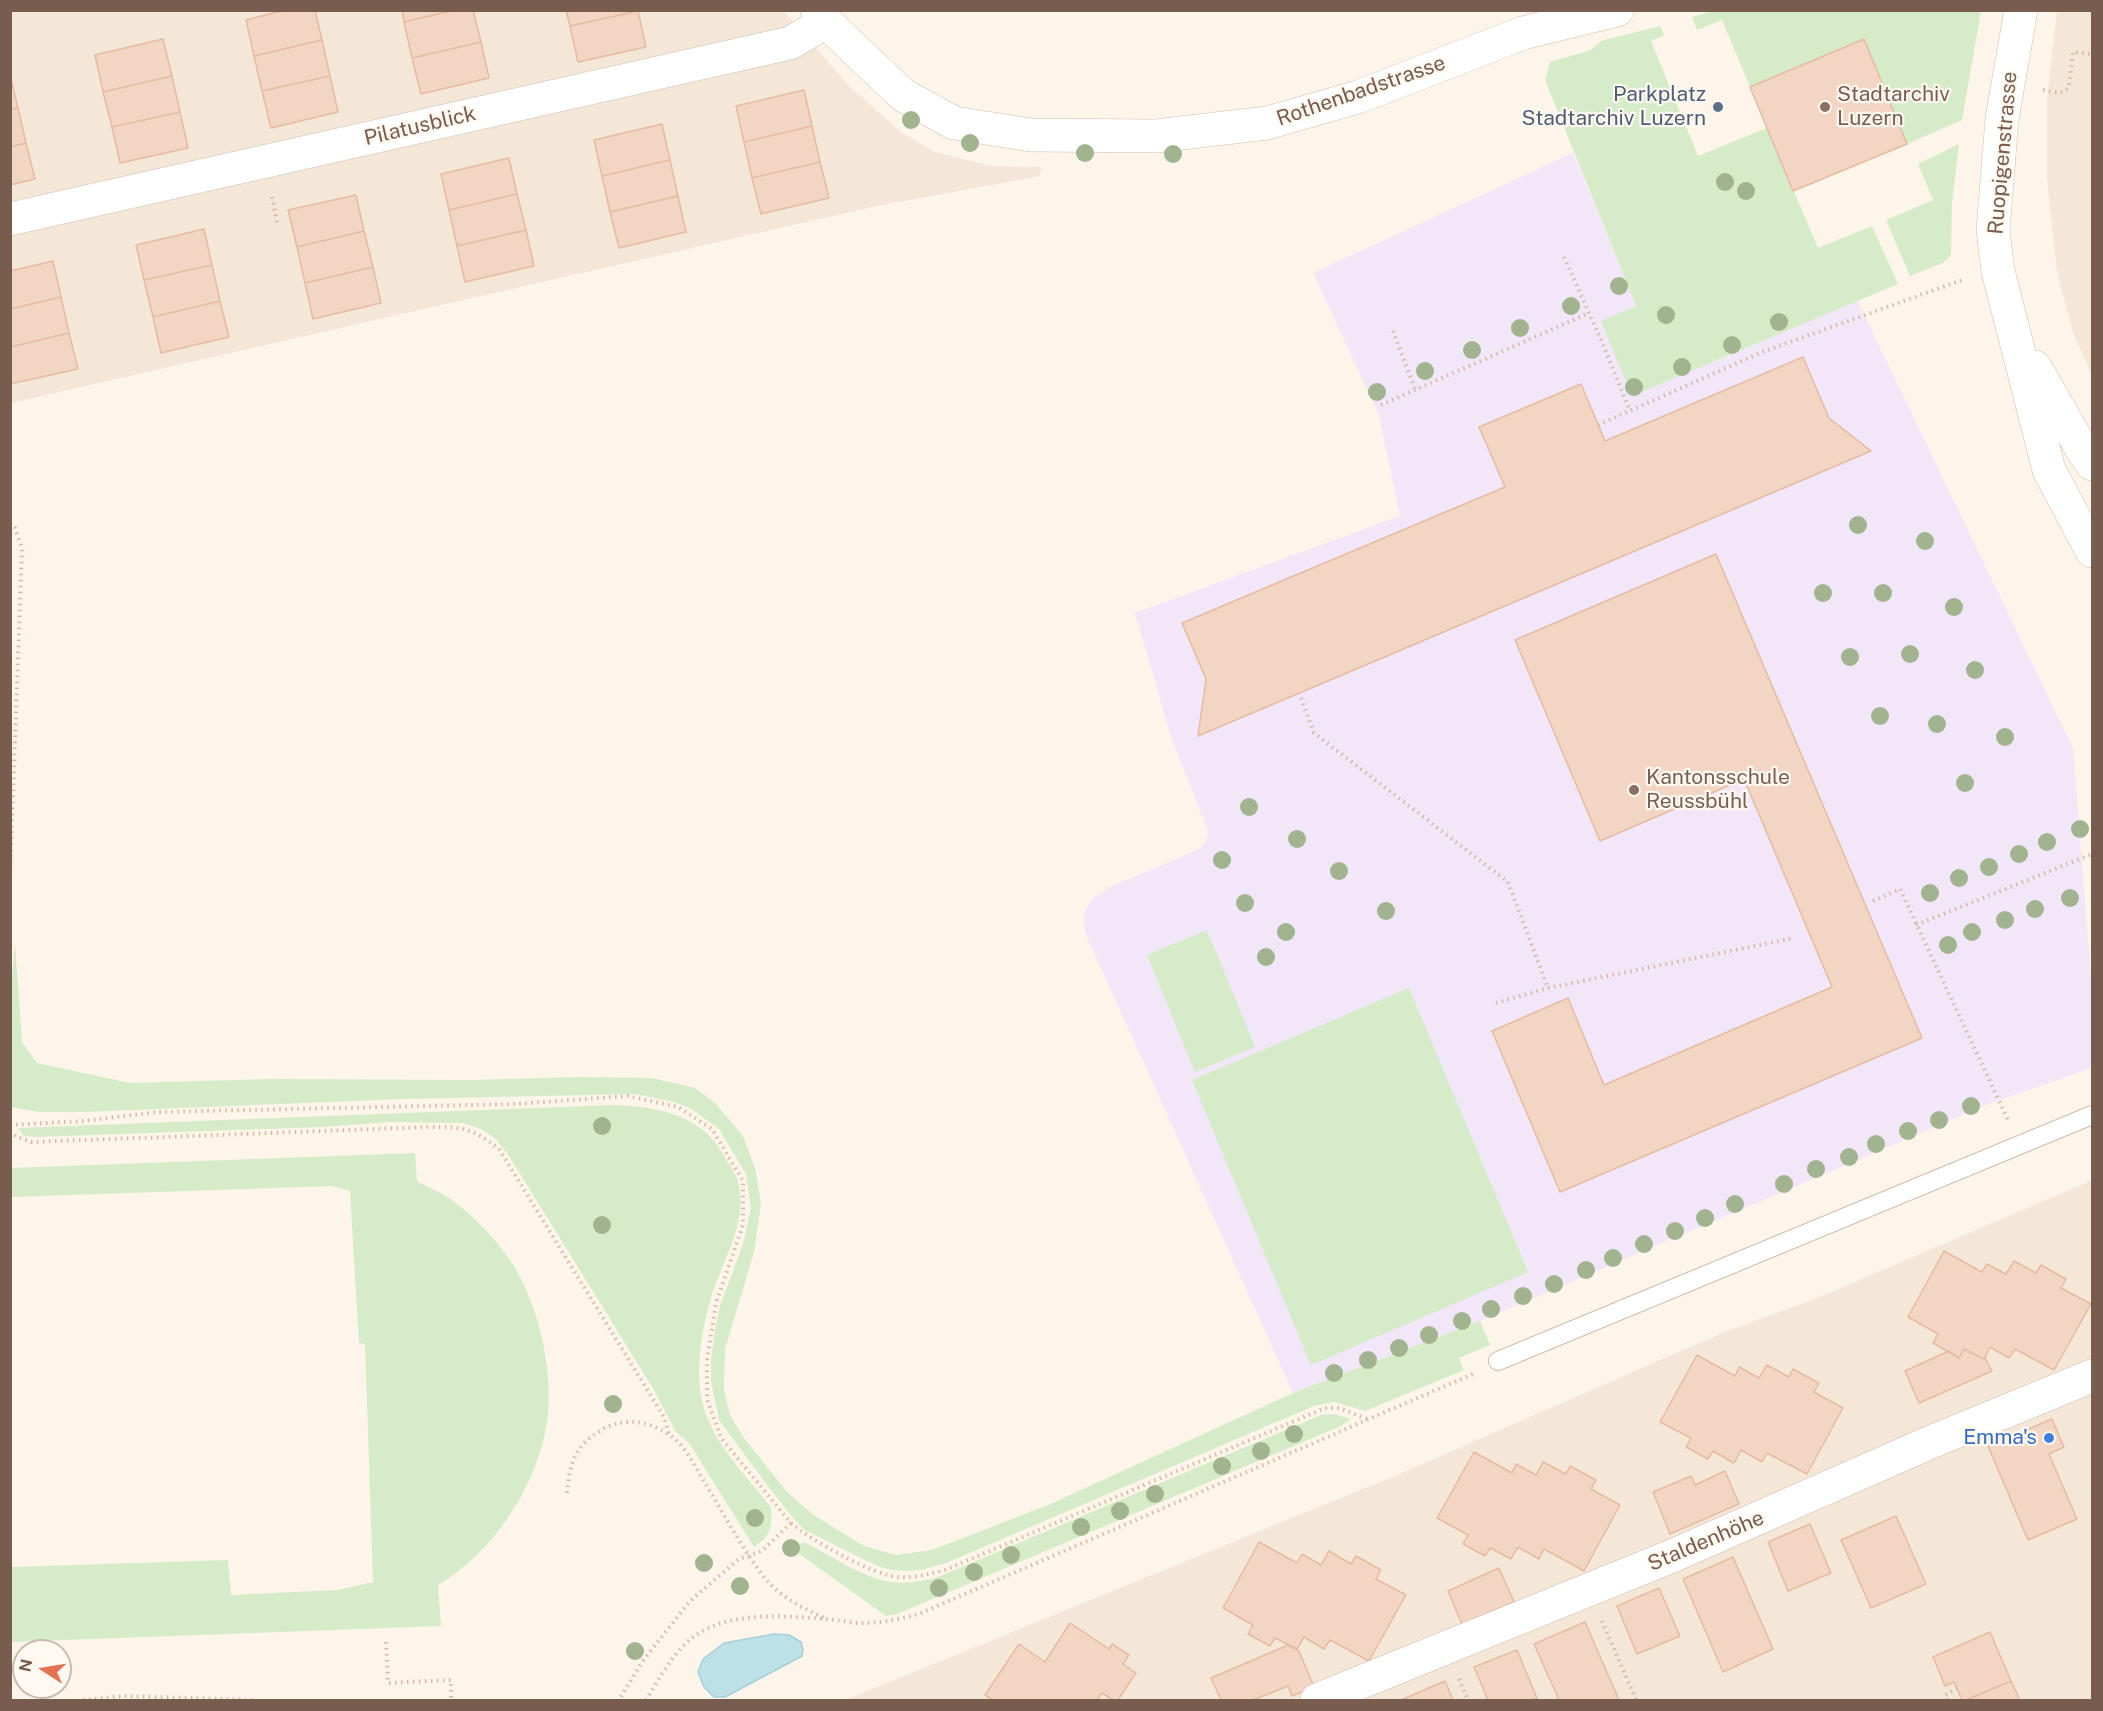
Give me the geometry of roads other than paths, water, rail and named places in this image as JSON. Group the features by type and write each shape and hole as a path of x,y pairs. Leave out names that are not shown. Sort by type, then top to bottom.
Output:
{"street":[{"name":"Rothenbadstrasse","path":"822,16 903,95 954,123 1031,135 1156,136 1266,123 1358,97 1523,33 1617,10"},
{"name":"Ruopigenstrasse","path":"2021,10 2002,119 1993,230 1998,272 2049,470 2092,551"},
{"name":"Pilatusblick","path":"10,219 790,43 822,16"},
{"name":"Ruopigenstrasse","path":"2015,331 2092,464"},
{"name":"Staldenhöhe","path":"1317,1701 1672,1556 1931,1442 2092,1376"}],"lane":[{"path":"1498,1361 2092,1115"}],"water":[{"path":"774,1634 789,1635 801,1642 802,1656 725,1697 714,1697 704,1687 698,1672 703,1659 724,1643"}],"place":[{"name":"Parkplatz Stadtarchiv Luzern","path":"1718,107"},
{"name":"Stadtarchiv Luzern","path":"1825,107"},
{"name":"Kantonsschule Reussbühl","path":"1634,790"},
{"name":"Emma's","path":"2049,1438"}]}
